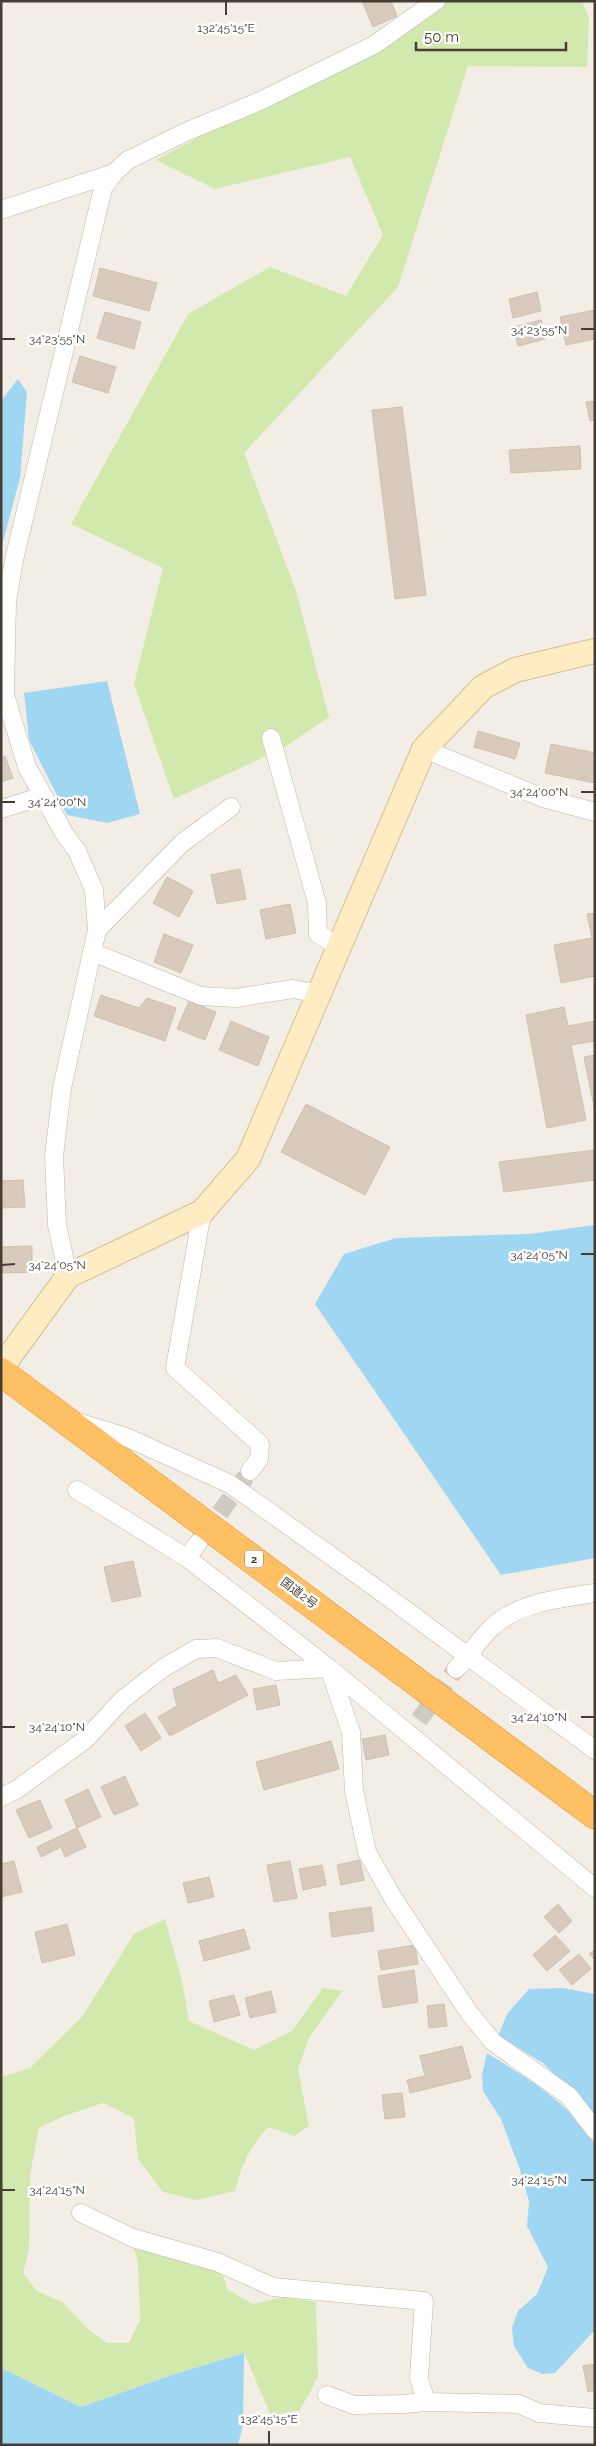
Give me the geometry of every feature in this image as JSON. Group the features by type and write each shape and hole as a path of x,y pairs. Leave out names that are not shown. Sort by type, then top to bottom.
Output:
{"highway":[{"name":"国道2号","path":"1,1372 595,1815"},
{"path":"506,1747 595,1803"}],"street":[{"path":"68,1276 57,1225 54,1156 62,1088 97,930 94,890 77,851 43,796 8,729 4,676 7,601 14,560 102,188 128,160 188,130 260,101 374,45 436,1"},
{"path":"1,210 114,173"},
{"path":"1,1368 68,1276 202,1212 248,1159 424,749 483,687 515,670 595,651"},
{"path":"271,738 317,903 318,934 339,947"},
{"path":"424,749 543,798 595,812"},
{"path":"1,809 43,796"},
{"path":"97,930 182,843 231,807"},
{"path":"92,952 201,996 236,998 293,989 319,994"},
{"path":"202,1212 175,1368 260,1444 259,1459 250,1471"},
{"path":"64,1418 126,1437 230,1484 369,1583 462,1663 595,1750"},
{"path":"77,1490 188,1558 329,1668 414,1727 595,1888"},
{"path":"188,1558 198,1543"},
{"path":"462,1663 491,1628 514,1612 564,1597 595,1593"},
{"path":"1,1797 16,1790 86,1739 122,1700 163,1668 196,1649 217,1648 276,1671 329,1668"},
{"path":"329,1668 351,1732 354,1792 367,1852 393,1898 470,2014 493,2042 569,2096 595,2130"},
{"path":"81,2213 133,2238 217,2262 272,2287 424,2301 419,2378 426,2402"},
{"path":"327,2395 354,2405 426,2402 519,2404 539,2413 595,2418"}],"green space":[{"path":"430,1 582,1 589,18 587,67 468,66 398,287 244,453 296,591 329,717 283,748 174,799 134,684 163,568 71,524 188,314 270,267 346,296 383,235 350,157 215,189 156,160 314,75"},
{"path":"165,1919 182,1981 189,2021 254,2050 292,2031 323,1988 342,1991 309,2038 298,2069 309,2126 294,2136 268,2127 247,2156 235,2191 197,2200 163,2192 138,2159 134,2118 103,2103 64,2116 39,2128 30,2175 29,2250 23,2273 37,2291 62,2302 90,2331 107,2343 129,2343 140,2320 138,2262 133,2245 220,2268 228,2290 253,2304 283,2297 316,2302 318,2377 300,2410 271,2416 244,2353 172,2375 81,2407 1,2368 1,2077 30,2068 82,2017 134,1934"}],"water":[{"path":"18,379 27,392 20,478 1,549 1,401"},
{"path":"107,681 140,814 107,823 67,815 29,740 24,693"},
{"path":"595,1225 595,1558 501,1575 315,1304 344,1254 396,1238 529,1234"},
{"path":"563,1988 595,1994 595,2118 588,2108 543,2063 498,2036 507,2014 529,1989"},
{"path":"487,2053 533,2082 561,2104 585,2130 595,2145 595,2330 555,2373 543,2374 528,2368 514,2346 512,2328 518,2311 537,2294 548,2267 527,2226 529,2201 520,2170 501,2119 483,2091 482,2075"},
{"path":"244,2353 243,2425 238,2445 1,2445 1,2368 81,2407 172,2375"}],"building":[{"path":"362,1 391,1 397,16 373,27"},
{"path":"100,268 157,283 149,311 93,296"},
{"path":"537,292 541,311 513,318 509,299"},
{"path":"595,310 595,339 566,345 560,317"},
{"path":"105,312 141,322 134,349 97,338"},
{"path":"541,320 545,339 518,346 513,327"},
{"path":"80,356 116,367 108,393 72,382"},
{"path":"595,401 595,420 590,421 586,402"},
{"path":"402,407 426,595 395,599 372,410"},
{"path":"580,446 581,469 511,473 509,450"},
{"path":"478,731 520,743 515,759 474,747"},
{"path":"551,744 595,753 595,783 545,773"},
{"path":"5,756 13,778 1,782 1,758"},
{"path":"240,869 246,899 217,904 211,875"},
{"path":"167,877 193,891 179,917 153,903"},
{"path":"290,904 296,933 266,939 260,910"},
{"path":"595,913 595,976 561,983 554,945 592,938 587,914"},
{"path":"164,934 193,945 181,973 154,962"},
{"path":"101,995 139,1008 147,998 176,1008 165,1041 94,1016"},
{"path":"189,1001 216,1012 205,1040 177,1029"},
{"path":"564,1007 568,1026 595,1021 595,1041 571,1045 586,1120 547,1128 526,1015"},
{"path":"231,1021 269,1037 258,1066 219,1050"},
{"path":"595,1055 595,1112 584,1057"},
{"path":"306,1104 390,1147 365,1195 281,1152"},
{"path":"595,1150 595,1180 504,1192 499,1162"},
{"path":"23,1180 25,1207 1,1208 1,1181"},
{"path":"32,1246 32,1272 1,1273 1,1247"},
{"path":"133,1561 141,1596 112,1602 104,1567"},
{"path":"213,1670 218,1683 236,1675 248,1695 170,1736 158,1717 177,1706 173,1689"},
{"path":"276,1685 280,1705 257,1710 253,1689"},
{"path":"145,1713 161,1738 141,1751 125,1726"},
{"path":"385,1735 389,1755 366,1760 362,1739"},
{"path":"331,1741 339,1769 264,1790 256,1762"},
{"path":"125,1776 138,1805 114,1815 101,1787"},
{"path":"88,1789 101,1817 77,1828 65,1800"},
{"path":"40,1800 52,1828 29,1838 16,1810"},
{"path":"77,1828 86,1847 65,1857 61,1847 41,1857 37,1847"},
{"path":"360,1860 364,1880 341,1885 337,1865"},
{"path":"14,1861 22,1892 1,1897 1,1864"},
{"path":"290,1861 297,1898 274,1902 267,1865"},
{"path":"322,1865 326,1885 303,1890 299,1869"},
{"path":"209,1877 214,1897 188,1903 183,1883"},
{"path":"558,1904 572,1921 559,1933 544,1917"},
{"path":"371,1907 374,1931 332,1937 329,1913"},
{"path":"67,1924 75,1955 42,1963 35,1932"},
{"path":"244,1929 250,1949 204,1961 199,1941"},
{"path":"555,1935 570,1951 547,1971 533,1955"},
{"path":"415,1945 418,1964 381,1970 378,1951"},
{"path":"595,1949 595,1960 589,1954"},
{"path":"579,1954 591,1969 572,1985 559,1970"},
{"path":"414,1970 418,2002 383,2008 378,1976"},
{"path":"271,1991 276,2012 250,2018 245,1998"},
{"path":"234,1995 240,2015 214,2022 209,2001"},
{"path":"444,2004 447,2026 429,2028 427,2006"},
{"path":"462,2046 471,2078 410,2093 407,2080 425,2076 420,2056"},
{"path":"402,2093 405,2117 385,2119 382,2095"},
{"path":"595,2364 595,2391 588,2392 583,2366"}],"tunnel":[{"path":"204,1535 250,1471"},
{"path":"419,1720 456,1669"}]}
